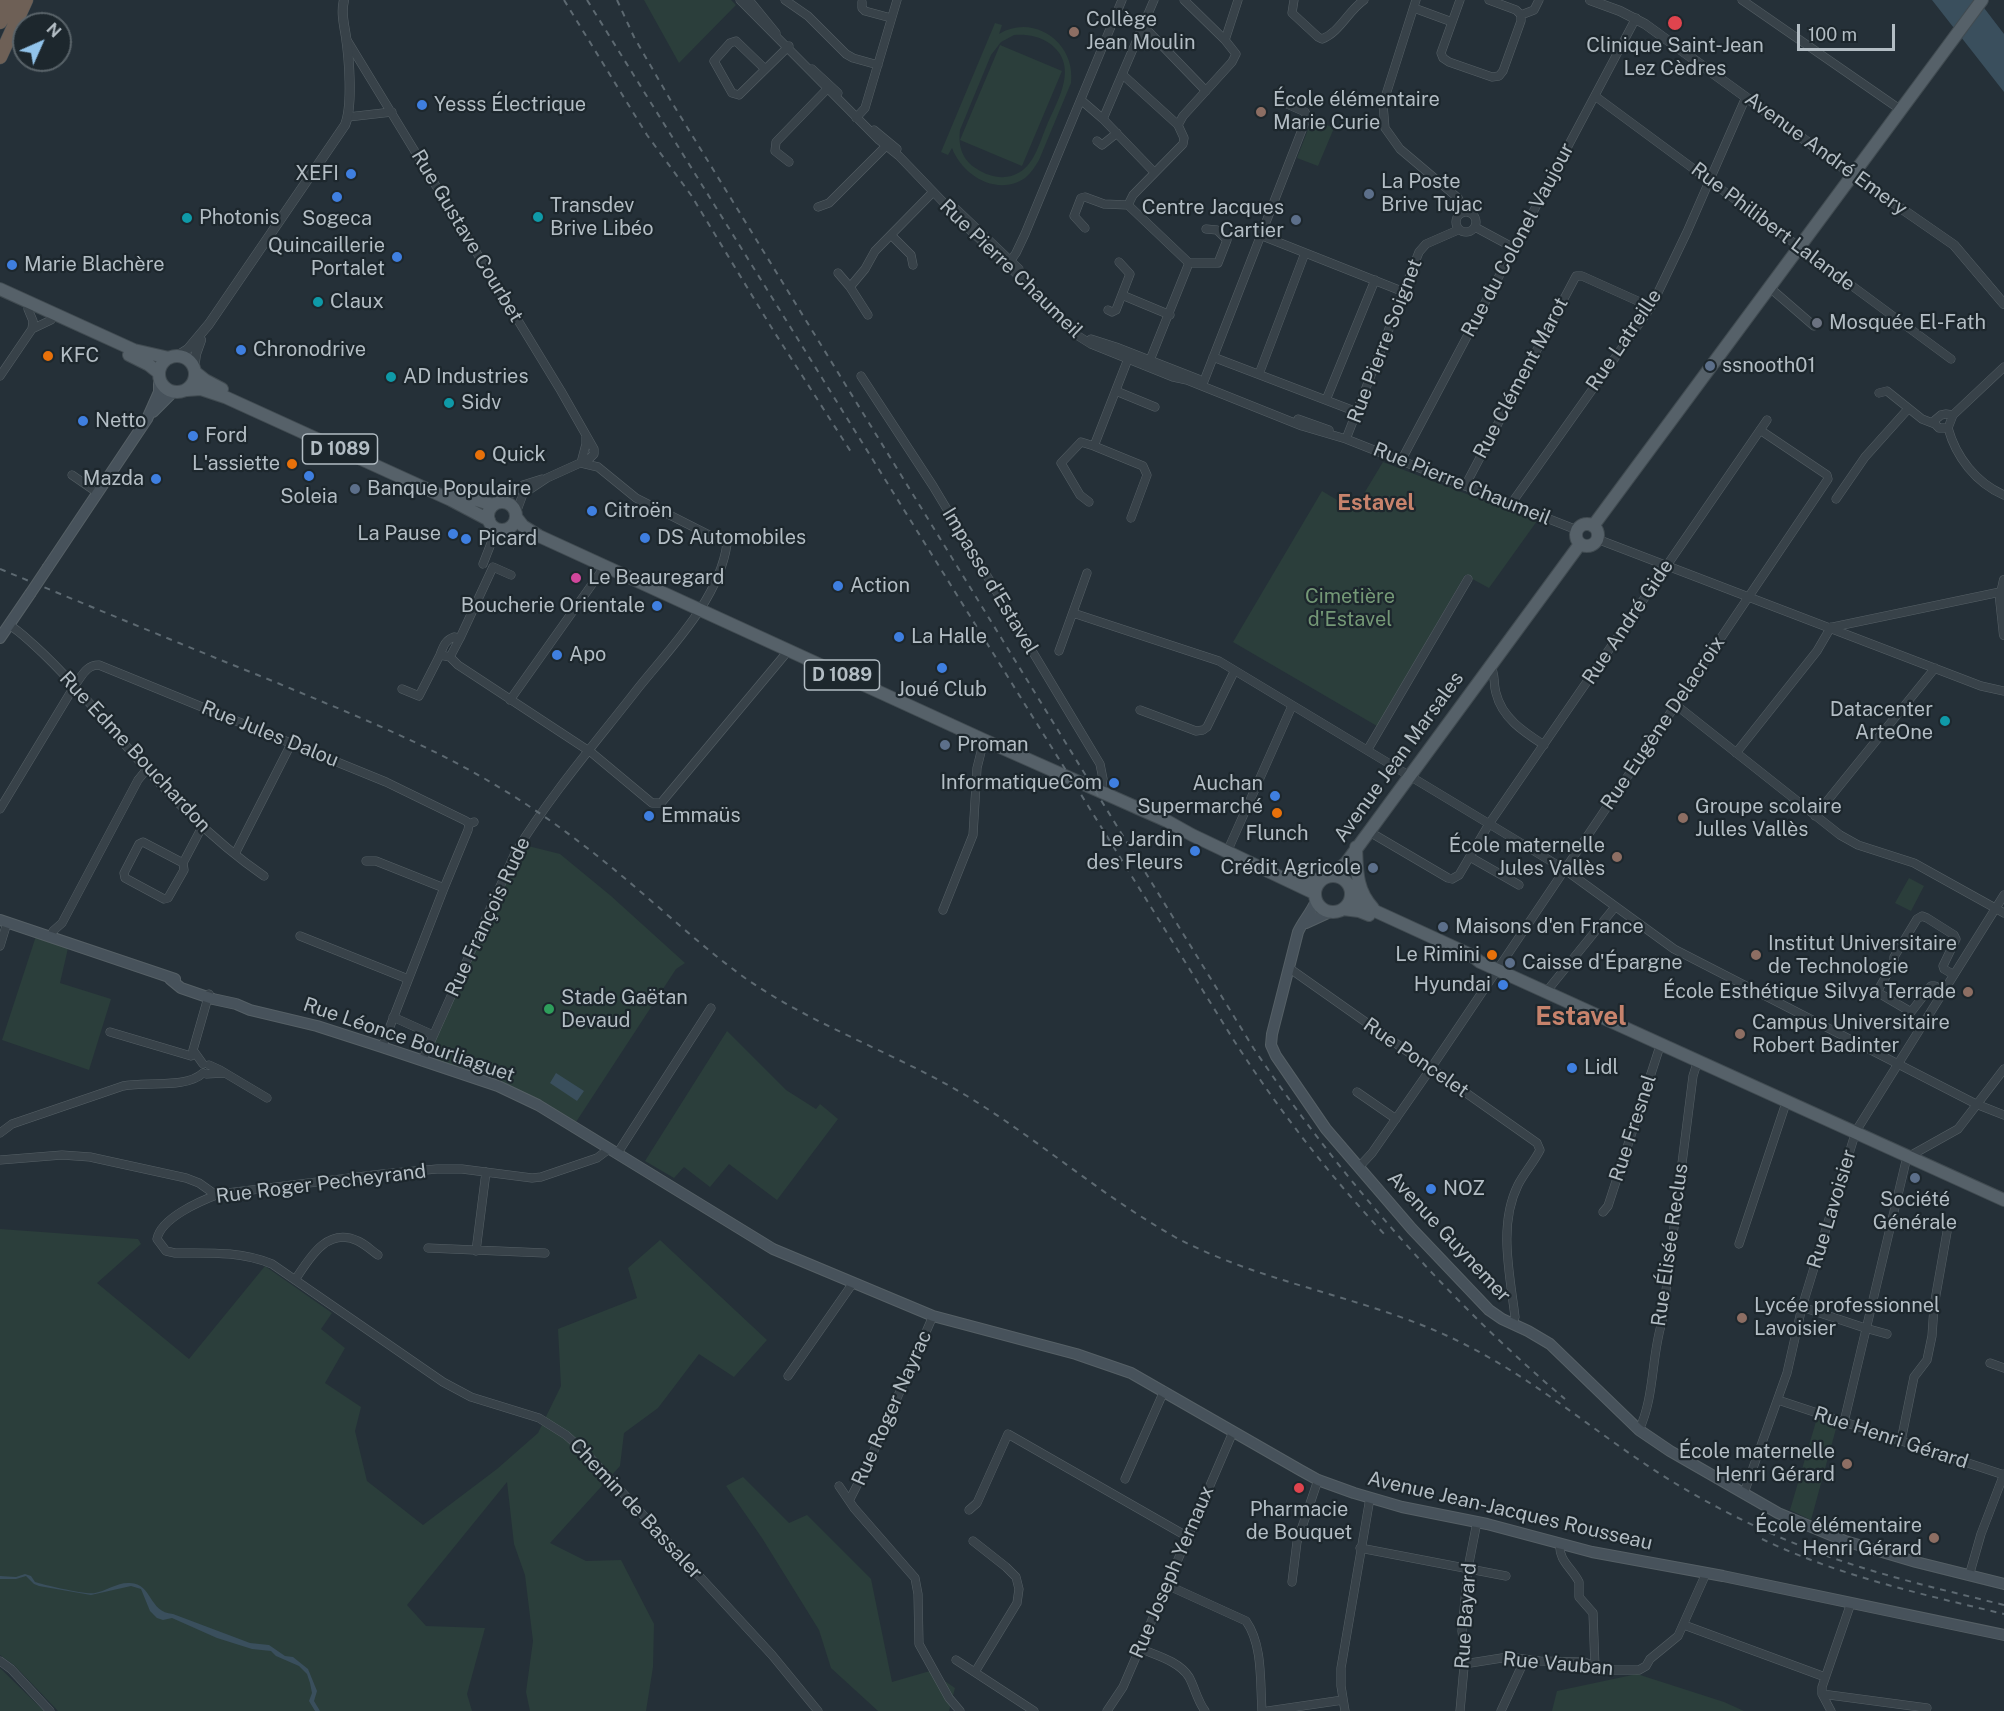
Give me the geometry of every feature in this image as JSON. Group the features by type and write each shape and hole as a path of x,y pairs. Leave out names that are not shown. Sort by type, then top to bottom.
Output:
{"highway":[{"path":"0,4 3,0"},
{"path":"0,22 15,0"},
{"path":"0,57 26,0"}],"main road":[{"path":"1593,526 1982,0"},
{"path":"0,289 134,350 189,360 195,370 194,381 187,390 173,392 165,388 159,376 149,365 0,296"},
{"path":"0,638 147,419 159,392 162,364 173,357"},
{"name":"D 1089","path":"195,370 205,380 230,393 454,493 496,504"},
{"name":"D 1089","path":"187,390 201,389 225,397 441,495 497,526"},
{"path":"147,419 173,392"},
{"path":"497,526 515,523 516,515 512,506 496,504 489,512 497,526 539,536"},
{"name":"D 1089","path":"516,515 523,526 539,536 984,740 1182,828 1198,832 1315,897"},
{"path":"1582,525 1593,526 1598,539 1590,546 1580,544 1576,538 1577,530 1582,525"},
{"name":"Avenue Jean Marsales","path":"1326,877 1346,863 1580,544"},
{"path":"1356,847 1357,876 1360,888 1378,912"},
{"name":"D 1089","path":"1228,849 1304,880 1326,877"},
{"name":"Avenue Jean Marsales","path":"1346,863 1350,889"},
{"path":"1480,962 1471,955 1358,902 1340,877 1326,877 1316,886 1315,897 1322,908 1359,911 1468,960 1497,969 2004,1200"},
{"path":"1300,927 1347,905 1350,889"},
{"name":"Avenue Guynemer","path":"1315,897 1311,912 1300,927 1272,1034 1272,1045 1283,1068 1320,1120 1415,1231 1489,1310 1550,1344 1639,1430 1670,1451 1778,1513 1845,1540 2004,1584"},
{"name":"Rue Léonce Bourliaguet","path":"6,922 23,923 170,979 195,986 208,996 222,996 274,1011 287,1018 498,1086 538,1106 612,1151"},
{"name":"Avenue Jean-Jacques Rousseau","path":"612,1151 770,1247 933,1316 1101,1362 1131,1373 1318,1479 1370,1498 1402,1507 1478,1522 1560,1544 2004,1635"}],"street":[{"path":"173,357 188,349 208,324 340,134 348,117 346,39 342,10 344,0"},
{"name":"Rue Pierre Chaumeil","path":"740,0 857,116 960,213 1080,338 1155,370 1203,384"},
{"name":"Rue Pierre Chaumeil","path":"749,0 787,47"},
{"path":"785,0 808,16 846,54 878,65"},
{"path":"857,116 865,108 897,0"},
{"path":"1009,263 1025,234 1122,0"},
{"path":"1103,119 1124,75 1154,0"},
{"path":"1178,125 1183,116 1232,62 1236,54 1184,0"},
{"path":"1225,40 1238,0"},
{"path":"1294,0 1292,13 1295,18 1322,39 1330,36 1364,0"},
{"path":"1460,0 1441,53 1443,58 1492,78 1497,77 1503,71 1521,21 1521,15 1516,10 1488,0"},
{"path":"1521,15 1534,10 1539,0"},
{"name":"Avenue André Emery","path":"1590,0 1636,18 1954,245 2004,304"},
{"path":"1742,0 1901,110"},
{"path":"862,2 862,8 865,11 891,18"},
{"path":"1452,22 1415,4 1383,104 1385,128 1400,149 1458,198 1466,212 1475,219 1475,227"},
{"name":"Rue du Colonel Vaujour","path":"1401,461 1636,18"},
{"path":"1143,28 1206,91"},
{"name":"Rue Gustave Courbet","path":"346,39 586,433 595,457"},
{"path":"765,69 736,41 730,43 714,61 732,93 739,95 765,69 787,47"},
{"path":"1124,75 1178,125 1184,138 1183,144 1154,172 1128,204"},
{"path":"789,162 775,151 776,142 829,87"},
{"name":"Rue Philibert Lalande","path":"1595,96 1951,359"},
{"name":"Rue Latreille","path":"1511,504 1651,307 1746,97"},
{"path":"1081,100 1103,119 1154,172"},
{"path":"1203,384 1307,117 1305,112 1278,100"},
{"path":"348,117 392,112"},
{"path":"1097,141 1102,145 1117,134"},
{"path":"818,207 829,203 888,144"},
{"name":"Rue Pierre Chaumeil","path":"888,144 933,192 1078,331 1090,339 1150,360 1302,426 1346,439 1577,530"},
{"path":"850,286 865,269 875,251 933,192"},
{"path":"1085,228 1074,216 1084,196 1104,204 1128,204 1189,263 1218,263 1227,240 1217,230 1206,229"},
{"path":"1466,212 1457,216 1458,230 1469,232 1475,227"},
{"path":"1475,227 1514,248"},
{"name":"Rue Pierre Soignet","path":"1346,439 1422,247 1458,230"},
{"path":"891,235 911,255 913,265"},
{"path":"1260,235 1404,292"},
{"path":"1259,374 1305,253"},
{"path":"1108,310 1112,312 1116,310 1130,274 1119,262"},
{"path":"1155,370 1150,360 1189,263"},
{"path":"838,273 850,286 868,315"},
{"name":"Rue Clément Marot","path":"1465,486 1576,276 1582,276 1651,307"},
{"path":"1326,400 1375,280"},
{"path":"1769,287 1814,326"},
{"path":"1122,295 1170,315"},
{"path":"0,376 32,329 33,321 28,309"},
{"path":"32,329 51,320"},
{"path":"195,370 197,349 208,324"},
{"path":"1094,446 1128,359 1137,355"},
{"path":"1213,357 1357,412"},
{"path":"2004,367 1953,415 1948,428 1955,448 1970,470 1988,487 2004,495"},
{"name":"Impasse d'Estavel","path":"861,376 933,486 1100,764 1103,779 1101,792"},
{"path":"1116,391 1155,407"},
{"path":"1879,393 1887,391 1922,419 1939,428 1948,428"},
{"path":"1836,499 1865,457 1908,409"},
{"path":"1935,424 1935,420 1941,415 1953,415"},
{"name":"Rue André Gide","path":"1368,831 1448,878 1452,879 1459,875 1490,824 1767,420"},
{"name":"Rue Eugène Delacroix","path":"1359,1167 1396,1119 1827,479 1827,475 1760,430"},
{"path":"1089,502 1080,495 1061,463 1081,442 1143,466 1147,475 1131,518"},
{"path":"581,463 589,444"},
{"path":"496,504 523,485 547,478 595,457 615,480"},
{"path":"581,463 598,467 615,480"},
{"path":"72,475 98,493"},
{"path":"516,515 523,494 547,478"},
{"name":"Rue François Rude","path":"422,1061 515,853 526,834 700,610 725,554 727,544 636,498 615,480"},
{"path":"483,564 497,526"},
{"path":"1598,539 1981,686 2004,691"},
{"path":"510,700 604,566"},
{"path":"450,657 493,567 511,575"},
{"path":"1059,651 1087,573"},
{"path":"1368,749 1468,579"},
{"path":"2004,580 2002,592 2004,635"},
{"path":"1736,753 1817,651 1831,627 2002,592"},
{"path":"1073,613 1219,661 1564,869 1674,950 1976,1104 2004,1115"},
{"name":"Rue Edme Bouchardon","path":"9,625 47,657 75,686 147,770 202,827 264,876"},
{"path":"402,689 419,696 449,639 460,638"},
{"path":"440,655 450,657 458,665 589,751 652,803 657,804 661,803 788,651"},
{"name":"Rue Jules Dalou","path":"0,809 75,686 86,670 92,665 99,665 292,742 386,782 471,823 444,888"},
{"path":"1815,816 1935,668"},
{"path":"1140,710 1196,731 1203,730 1207,727 1234,672"},
{"path":"1484,673 1494,674 1495,691"},
{"path":"1484,673 1506,714 1521,729 1544,745"},
{"path":"1676,705 1840,835 1858,845 1914,863 2004,913"},
{"path":"1228,849 1292,706"},
{"path":"943,910 974,835 977,768 984,740"},
{"path":"235,854 292,742"},
{"path":"57,936 138,780 147,770"},
{"path":"183,863 143,842 139,844 124,873 125,878 164,899 168,898 184,870 183,863 202,827"},
{"path":"1470,857 1519,885"},
{"path":"366,861 376,861 444,888 382,1047"},
{"name":"Rue Lavoisier","path":"1744,1493 1787,1373 1802,1307 1856,1131 2004,896"},
{"path":"1546,992 1615,907"},
{"path":"1944,991 1931,986 1911,1012 1877,992 1894,962 1894,957 1917,919 1922,916 1927,918 1956,939 1943,966 1954,975"},
{"path":"0,946 6,922"},
{"path":"300,936 408,979"},
{"name":"Rue Poncelet","path":"1289,968 1537,1143 1540,1150 1518,1186 1507,1215 1508,1253 1515,1317 1512,1324"},
{"path":"208,996 193,1045 194,1054 205,1069 220,1075 225,1073 267,1098"},
{"path":"612,1151 711,1008"},
{"path":"393,1017 433,1035"},
{"path":"110,1032 191,1056 194,1054"},
{"name":"Rue Fresnel","path":"1604,1212 1608,1206 1660,1043"},
{"path":"179,1051 193,1045"},
{"name":"Rue Élisée Reclus","path":"1639,1430 1645,1416 1655,1343 1662,1322 1693,1076 1698,1060"},
{"path":"0,1133 12,1124 123,1086 135,1083 176,1083 197,1078 205,1069"},
{"path":"1844,1422 1902,1171 1908,1156 1958,1129 2004,1069"},
{"path":"1358,1092 1396,1119"},
{"path":"1739,1244 1787,1100"},
{"name":"Rue Roger Pecheyrand","path":"295,1280 272,1264 256,1257 166,1251 157,1239 160,1228 216,1195 445,1169 532,1178 542,1177 612,1151"},
{"path":"0,1160 62,1155 90,1157 186,1178 216,1195"},
{"path":"476,1251 486,1172"},
{"path":"195,1182 204,1200"},
{"path":"1901,1441 1914,1377 1927,1360 1947,1232"},
{"path":"295,1280 315,1252 332,1239 348,1238 358,1241 378,1256"},
{"path":"428,1248 545,1253"},
{"name":"Chemin de Bassaler","path":"295,1280 443,1382 471,1397 539,1418 576,1443 742,1622 818,1711"},
{"path":"788,1376 853,1282"},
{"path":"1802,1307 1887,1334"},
{"name":"Rue Roger Nayrac","path":"850,1499 869,1462 933,1316"},
{"path":"1990,1363 2004,1368"},
{"path":"1125,1479 1164,1391"},
{"name":"Rue Henri Gérard","path":"1778,1400 2004,1474"},
{"name":"Rue Joseph Yernaux","path":"1107,1711 1123,1687 1233,1432"},
{"path":"969,1509 977,1503 1008,1434 1188,1537"},
{"path":"1969,1576 1981,1534 2004,1474"},
{"path":"1292,1582 1298,1542 1318,1479"},
{"name":"Rue Roger Nayrac","path":"838,1486 850,1499 854,1508 915,1578 918,1587 919,1644 949,1698 960,1711"},
{"path":"1344,1711 1341,1668 1370,1498"},
{"name":"Rue Bayard","path":"1460,1711 1464,1664 1462,1631 1468,1568 1478,1522"},
{"path":"973,1541 1016,1577 1019,1589 1017,1603 975,1672"},
{"path":"1560,1544 1561,1557 1580,1581 1579,1597 1593,1613 1595,1667"},
{"path":"1360,1548 1506,1576"},
{"name":"Rue Vauban","path":"1464,1664 1501,1657 1584,1662 1604,1670 1639,1670 1678,1636 1704,1578 1704,1572"},
{"path":"1167,1585 1246,1621 1254,1632 1262,1711"},
{"path":"1831,1711 1822,1695 1825,1677 1851,1603"},
{"path":"1684,1625 1825,1677"},
{"path":"1140,1648 1184,1670 1205,1711"},
{"path":"1501,1711 1525,1659"},
{"path":"956,1660 1034,1711"},
{"path":"0,1661 11,1669 50,1711"},
{"path":"1822,1695 1927,1708"},
{"path":"1268,1711 1343,1700"}],"green space":[{"path":"644,0 731,0 736,5 679,63"},
{"path":"995,23 1002,25 999,34 1012,28 1026,27 1050,36 1060,44 1071,69 1071,83 1039,160 1025,178 1003,185 992,184 972,174 964,167 952,148 948,155 941,152","holes":["1014,35 1041,39 1058,52 1063,61 1064,82 1030,163 1015,175 992,176 972,165 965,157 960,142 960,130 991,55 1001,42"]},
{"path":"1000,45 1062,71 1022,166 960,140"},
{"path":"1312,119 1334,128 1318,166 1297,158"},
{"name":"Cimetière d'Estavel","path":"1383,462 1537,521 1489,588 1465,575 1377,726 1233,642 1322,491 1354,510"},
{"name":"Stade Gaëtan Devaud","path":"524,845 560,854 611,896 685,963 676,969 576,1122 541,1100 498,1082 496,1077 479,1068 465,1070 434,1059 435,1056 431,1051 516,857"},
{"path":"1909,878 1924,886 1911,911 1895,903"},
{"path":"36,936 68,948 60,983 111,999 89,1070 2,1040"},
{"path":"727,1031 786,1090 816,1109 820,1104 838,1119 777,1200 729,1164 710,1187 684,1167 674,1178 645,1161"},
{"path":"0,1229 138,1239 141,1244 97,1283 189,1359 265,1266 332,1313 321,1329 345,1348 325,1383 361,1407 355,1431 367,1481 423,1525 497,1469 538,1433 561,1386 558,1329 637,1298 628,1268 660,1240 767,1340 734,1377 699,1354 658,1408 624,1433 620,1466 550,1543 586,1561 621,1560 654,1624 653,1667 646,1711 530,1711 526,1692 533,1641 525,1575 514,1544 507,1482 407,1605 426,1626 485,1628 467,1694 472,1711 58,1711 14,1665 0,1655"},
{"path":"1817,1418 1837,1425 1811,1520 1790,1510"},
{"path":"743,1477 789,1523 807,1515 871,1579 892,1682 930,1671 955,1688 949,1711 878,1711 831,1668 819,1630 762,1538 726,1486"},
{"path":"0,1668 44,1711 0,1711"},
{"path":"1637,1674 1724,1702 1744,1711 1552,1711 1557,1691"}],"water":[{"path":"1932,0 1978,0 2004,34 2004,92"},
{"path":"556,1073 584,1091 577,1101 550,1083"},
{"path":"25,1574 31,1576 35,1582 90,1593 121,1584 137,1585 143,1588 154,1604 165,1612 250,1643 269,1645 285,1656 293,1657 308,1669 317,1691 314,1701 320,1711 315,1711 309,1701 312,1693 310,1683 307,1674 299,1666 276,1656 271,1651 252,1649 217,1638 172,1618 163,1620 157,1618 150,1611 141,1589 131,1586 91,1595 39,1586 26,1576 16,1579 0,1579 0,1576 16,1577"}],"railway":[{"path":"564,0 647,135 691,195 851,452"},
{"path":"587,0 1233,1039 1305,1141 1386,1236"},
{"path":"617,0 634,37 671,101 1254,1049 1323,1144 1398,1235 1478,1320 1565,1399"},
{"path":"0,569 358,717 466,768 526,804 575,839 745,978 799,1011 912,1066 967,1096 1122,1204 1175,1237 1245,1267 1393,1314 1464,1344 1521,1377 1655,1471 1726,1512 1770,1533 1860,1567 2004,1605"},
{"path":"1762,1539 1851,1574 2004,1614"}],"place":[{"name":"Clinique Saint-Jean Lez Cèdres","path":"1675,23"},
{"name":"Collège Jean Moulin","path":"1074,32"},
{"name":"Yesss Électrique","path":"422,105"},
{"name":"École élémentaire Marie Curie","path":"1261,112"},
{"name":"XEFI","path":"351,174"},
{"name":"La Poste Brive Tujac","path":"1369,194"},
{"name":"Sogeca","path":"337,197"},
{"name":"Transdev Brive Libéo","path":"538,217"},
{"name":"Photonis","path":"187,218"},
{"name":"Centre Jacques Cartier","path":"1296,220"},
{"name":"Quincaillerie Portalet","path":"397,257"},
{"name":"Marie Blachère","path":"12,265"},
{"name":"Claux","path":"318,302"},
{"name":"Mosquée El-Fath","path":"1817,323"},
{"name":"Chronodrive","path":"241,350"},
{"name":"KFC","path":"48,356"},
{"name":"ssnooth01","path":"1710,366"},
{"name":"AD Industries","path":"391,377"},
{"name":"Sidv","path":"449,403"},
{"name":"Netto","path":"83,421"},
{"name":"Ford","path":"193,436"},
{"name":"Quick","path":"480,455"},
{"name":"L'assiette","path":"292,464"},
{"name":"Soleia","path":"309,476"},
{"name":"Mazda","path":"156,479"},
{"name":"Banque Populaire","path":"355,489"},
{"name":"Citroën","path":"592,511"},
{"name":"La Pause","path":"453,534"},
{"name":"DS Automobiles","path":"645,538"},
{"name":"Picard","path":"466,539"},
{"name":"Le Beauregard","path":"576,578"},
{"name":"Action","path":"838,586"},
{"name":"Boucherie Orientale","path":"657,606"},
{"name":"La Halle","path":"899,637"},
{"name":"Apo","path":"557,655"},
{"name":"Joué Club","path":"942,668"},
{"name":"Datacenter ArteOne","path":"1945,721"},
{"name":"Proman","path":"945,745"},
{"name":"InformatiqueCom","path":"1114,783"},
{"name":"Auchan Supermarché","path":"1275,796"},
{"name":"Flunch","path":"1277,813"},
{"name":"Emmaüs","path":"649,816"},
{"name":"Groupe scolaire Julles Vallès","path":"1683,818"},
{"name":"Le Jardin des Fleurs","path":"1195,851"},
{"name":"École maternelle Jules Vallès","path":"1617,857"},
{"name":"Crédit Agricole","path":"1373,868"},
{"name":"Maisons d'en France","path":"1443,927"},
{"name":"Le Rimini","path":"1492,955"},
{"name":"Institut Universitaire de Technologie","path":"1756,955"},
{"name":"Caisse d'Épargne","path":"1510,963"},
{"name":"Hyundai","path":"1503,985"},
{"name":"École Esthétique Silvya Terrade","path":"1968,992"},
{"name":"Stade Gaëtan Devaud","path":"549,1009"},
{"name":"Campus Universitaire Robert Badinter","path":"1740,1034"},
{"name":"Lidl","path":"1572,1068"},
{"name":"Société Générale","path":"1915,1178"},
{"name":"NOZ","path":"1431,1189"},
{"name":"Lycée professionnel Lavoisier","path":"1742,1318"},
{"name":"École maternelle Henri Gérard","path":"1847,1464"},
{"name":"Pharmacie de Bouquet","path":"1299,1488"},
{"name":"École élémentaire Henri Gérard","path":"1934,1538"}],"district":[{"name":"Estavel","path":"1376,503"},
{"name":"Estavel","path":"1581,1017"}]}
